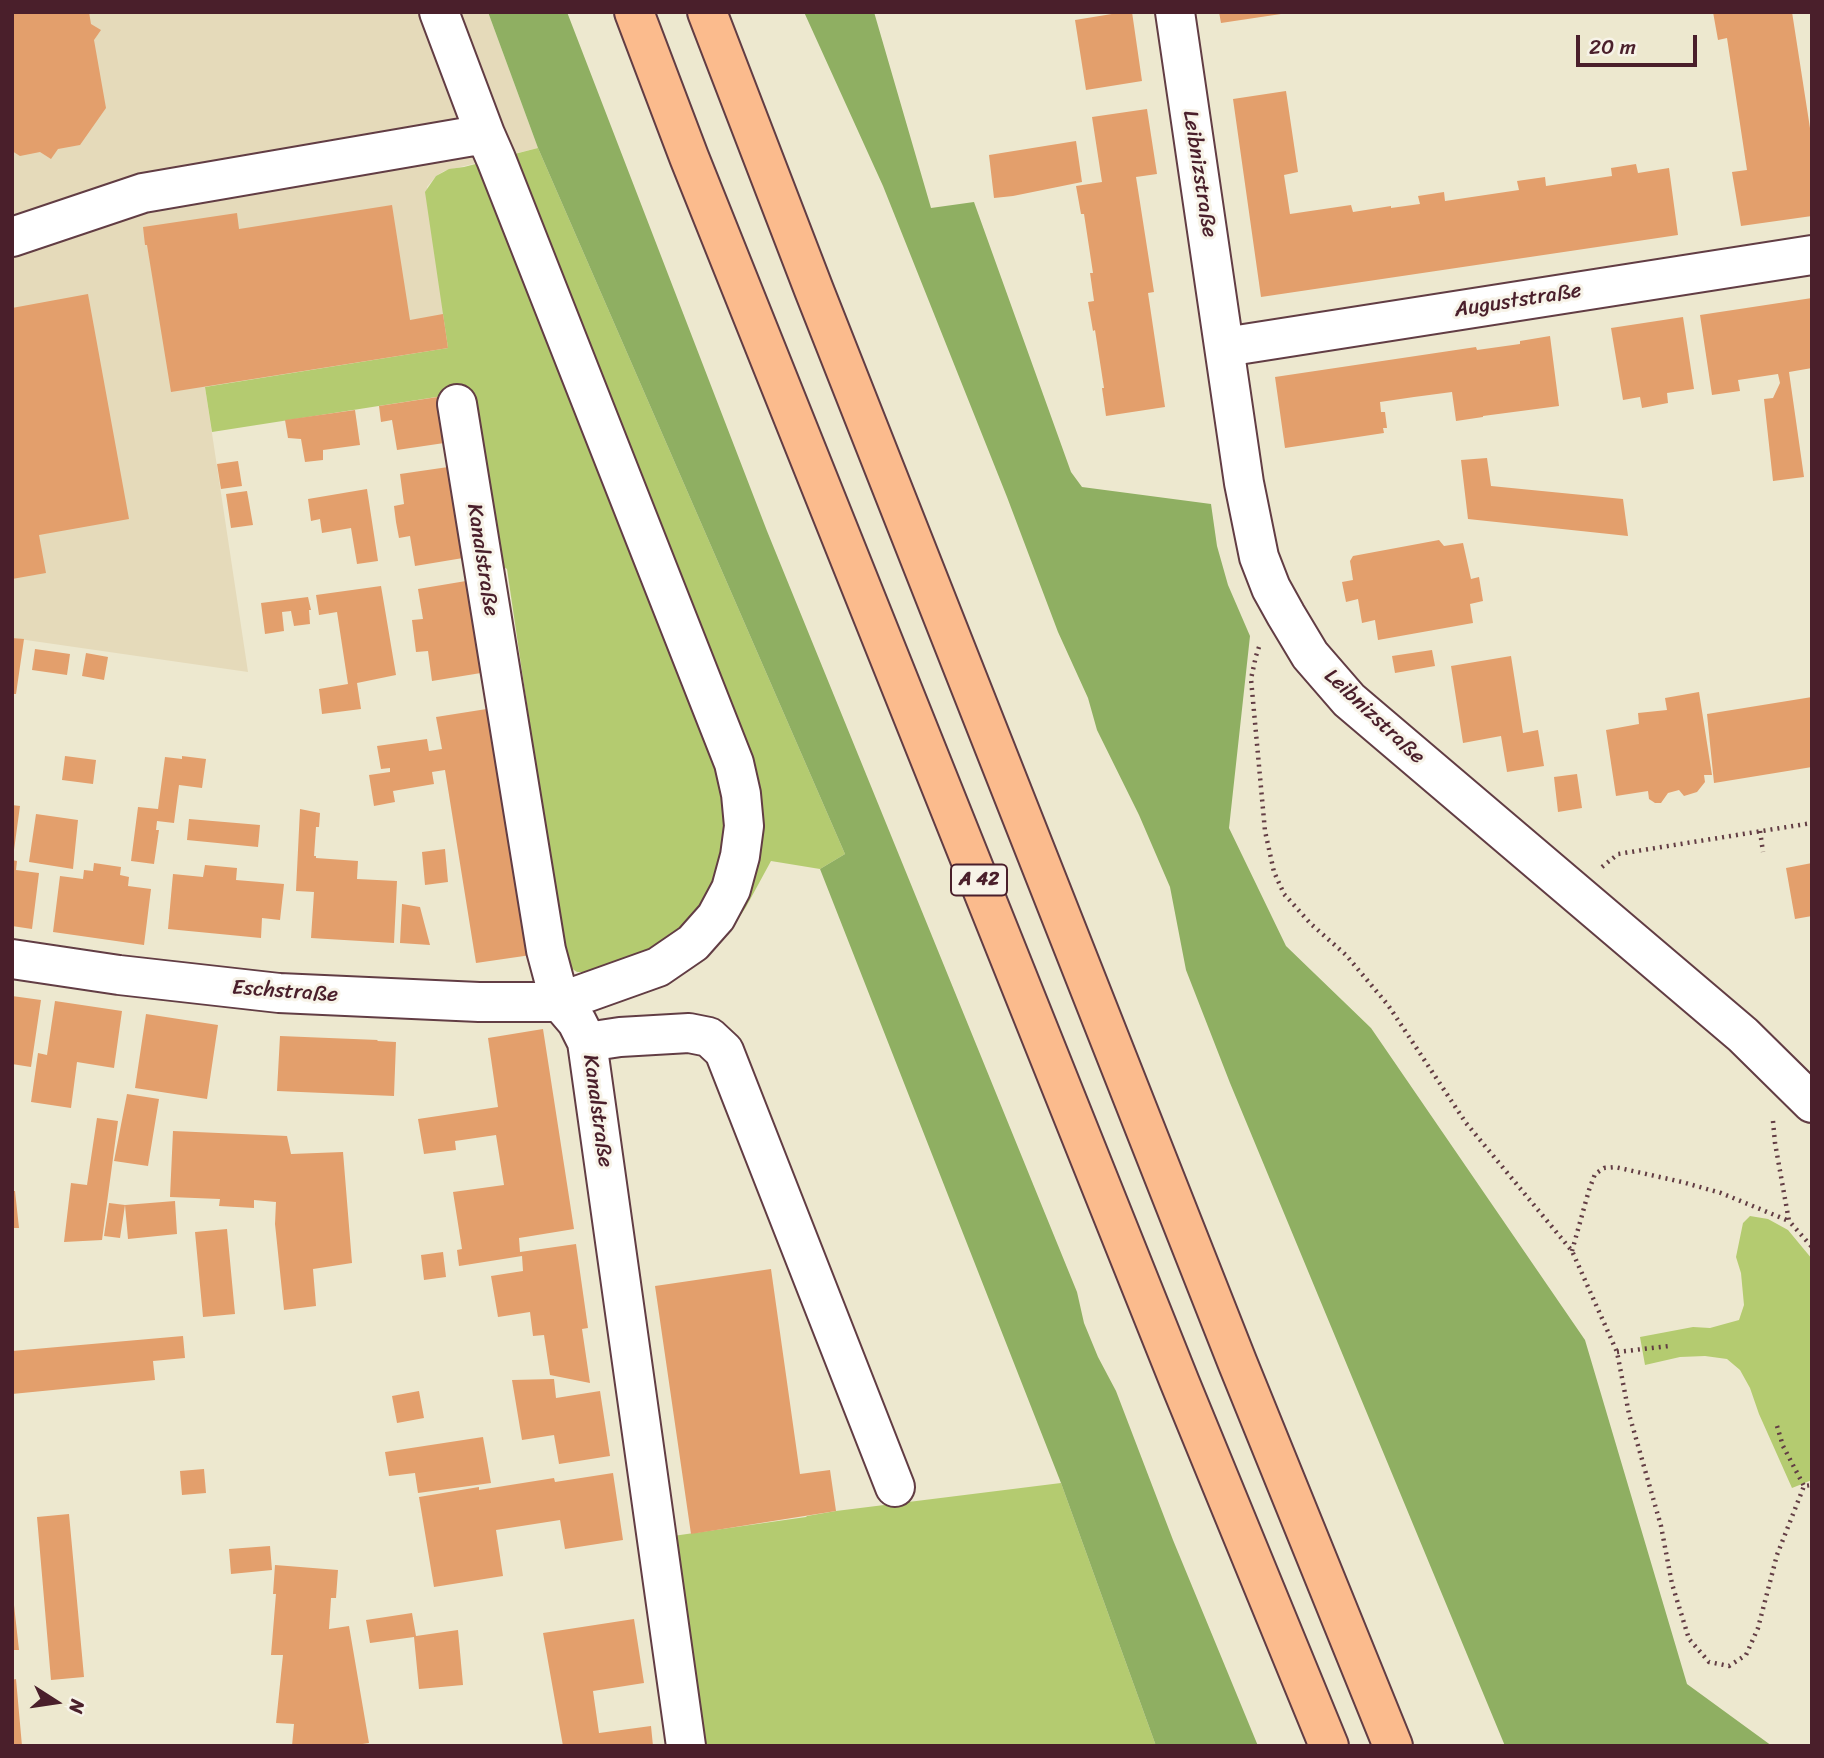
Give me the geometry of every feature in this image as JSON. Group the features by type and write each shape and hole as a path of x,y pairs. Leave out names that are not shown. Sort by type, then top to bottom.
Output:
{"highway":[{"name":"A 42","path":"634,12 694,170 1165,1345 1329,1746"},
{"name":"A 42","path":"707,12 829,329 1223,1326 1393,1746"}],"street":[{"name":"Eschstraße","path":"12,959 119,975 279,993 479,1002 560,1002 658,967 693,943 716,917 731,889 740,856 744,826 734,763 439,12"},
{"name":"Leibnizstraße","path":"1175,12 1244,483 1259,557 1271,589 1286,615 1310,655 1349,700 1743,1035 1812,1103"},
{"path":"12,236 143,194 485,134"},
{"name":"Auguststraße","path":"1225,347 1812,255"},
{"name":"Kanalstraße","path":"457,404 546,950 560,1002 577,1022 587,1042 686,1746"},
{"path":"587,1042 689,1033 709,1037 724,1051 895,1487"}],"path":[{"path":"1286,615 1263,637 1251,679 1265,831 1274,872 1284,894 1346,955 1388,1005 1466,1123 1572,1251 1617,1352 1629,1414 1661,1526 1672,1584 1689,1639 1709,1662 1729,1666 1746,1655 1758,1628 1777,1555 1804,1486 1783,1446 1777,1426"},
{"path":"1572,891 1618,854 1812,823"},
{"path":"1760,831 1763,852"},
{"path":"1782,1072 1773,1112 1775,1143 1789,1221"},
{"path":"1572,1251 1595,1174 1604,1168 1615,1167 1721,1193 1789,1221 1812,1247"},
{"path":"1617,1352 1670,1346"},
{"path":"1804,1486 1812,1485"}],"shaded area":[{"path":"12,12 488,12 538,148 444,171 427,187 448,348 205,387 248,672 12,638"}],"green space":[{"path":"488,12 567,12 767,531 1077,1292 1084,1323 1116,1391 1173,1540 1258,1746 1156,1746 1061,1483 820,869 845,854 538,148"},
{"path":"804,12 874,12 931,208 974,202 1071,472 1082,487 1211,504 1217,546 1228,585 1250,636 1229,828 1286,946 1371,1028 1585,1340 1687,1684 1772,1746 1505,1746 1230,1083 1186,970 1170,887 1139,815 1097,730 1088,698 1058,632 883,186"},
{"path":"538,148 845,854 820,869 771,861 731,930 693,967 665,984 577,972 564,958 507,569 502,566 462,393 212,432 205,387 448,348 425,192 436,176 449,169"},
{"path":"1750,1216 1768,1219 1788,1230 1812,1259 1812,1480 1792,1488 1740,1370 1727,1359 1705,1356 1680,1357 1645,1365 1640,1337 1693,1327 1710,1328 1739,1320 1744,1305 1741,1273 1736,1257 1743,1223"},
{"path":"1061,1483 1156,1746 703,1746 673,1536 836,1511"}],"building":[{"path":"12,12 89,12 91,24 101,30 94,40 106,108 80,145 58,149 51,159 40,152 20,156 12,151"},
{"path":"1132,12 1142,81 1086,90 1075,20"},
{"path":"1219,12 1280,12 1281,14 1221,23"},
{"path":"1713,12 1792,12 1812,141 1812,216 1741,226 1732,172 1747,170 1727,38 1718,40"},
{"path":"1286,91 1298,172 1284,175 1290,214 1351,205 1353,212 1420,204 1418,196 1444,192 1445,201 1519,190 1517,181 1545,177 1546,186 1612,176 1611,168 1636,164 1638,173 1669,168 1678,235 1261,297 1233,99"},
{"path":"1147,109 1157,174 1136,177 1154,292 1148,293 1165,407 1106,416 1095,330 1093,331 1088,302 1094,301 1090,273 1093,273 1084,214 1081,214 1076,186 1102,182 1092,117"},
{"path":"1076,141 1082,182 994,198 989,155"},
{"path":"392,205 410,320 443,314 448,348 171,392 143,227 237,213 239,229"},
{"path":"88,294 129,519 39,535 46,573 12,579 12,308"},
{"path":"1812,298 1812,368 1789,372 1804,477 1773,481 1764,399 1773,398 1780,383 1778,374 1738,380 1740,391 1712,395 1700,315"},
{"path":"1683,317 1694,389 1667,393 1668,403 1642,408 1640,397 1623,400 1611,328"},
{"path":"1550,336 1559,406 1456,421 1452,392 1380,402 1381,412 1385,412 1387,428 1383,428 1384,433 1285,448 1275,377 1476,347 1477,350 1520,344 1520,341"},
{"path":"444,396 451,442 397,450 392,420 381,422 379,406"},
{"path":"355,410 360,445 323,450 323,460 305,462 301,439 288,438 285,420"},
{"path":"1487,458 1491,486 1623,499 1628,536 1468,519 1461,460"},
{"path":"238,461 242,486 221,489 217,464"},
{"path":"455,466 469,557 415,566 410,536 399,538 396,522 394,506 404,504 400,474"},
{"path":"367,489 378,561 357,564 351,528 322,533 320,519 311,521 308,499"},
{"path":"247,491 253,525 231,528 226,494"},
{"path":"1439,540 1444,546 1463,543 1471,579 1479,577 1483,601 1470,604 1473,623 1378,640 1375,620 1362,623 1358,599 1346,602 1342,582 1353,580 1350,561 1353,556"},
{"path":"472,580 487,672 432,681 428,651 416,652 412,620 423,619 418,589"},
{"path":"381,586 396,675 357,683 361,709 322,714 319,689 348,684 337,612 319,615 316,595"},
{"path":"308,597 310,624 294,626 291,611 282,612 284,631 265,634 261,603"},
{"path":"12,638 24,639 16,694 12,694"},
{"path":"35,649 70,654 67,675 32,670"},
{"path":"1432,650 1435,666 1395,673 1392,656"},
{"path":"86,653 108,657 104,680 82,676"},
{"path":"1511,656 1523,733 1538,730 1544,766 1507,772 1501,736 1463,743 1451,666"},
{"path":"1699,692 1712,775 1704,775 1705,782 1697,792 1684,796 1679,790 1668,793 1661,803 1649,799 1648,791 1616,796 1606,730 1639,724 1638,713 1667,710 1665,698"},
{"path":"1812,697 1812,767 1714,783 1707,714"},
{"path":"493,708 531,955 476,963 445,770 432,772 434,784 393,791 395,802 374,806 369,775 390,772 390,768 381,769 377,746 427,739 429,751 442,749 436,717"},
{"path":"65,756 96,760 93,784 62,780"},
{"path":"182,756 206,759 202,788 179,785 174,823 157,821 156,830 159,830 154,864 131,861 138,807 158,809 165,757 182,759"},
{"path":"1577,774 1582,808 1558,812 1554,777"},
{"path":"12,805 20,806 14,850 12,849"},
{"path":"300,809 320,813 319,827 316,827 316,858 358,861 357,879 397,881 394,943 311,938 314,892 296,891"},
{"path":"36,814 78,820 73,869 29,862"},
{"path":"189,819 260,825 258,847 187,840"},
{"path":"445,849 448,882 425,885 422,852"},
{"path":"12,860 17,861 16,870 39,873 32,929 12,926"},
{"path":"94,863 121,867 120,875 129,877 128,886 151,889 144,945 53,932 60,876 83,879 84,870 93,871"},
{"path":"1812,863 1812,916 1795,919 1786,868"},
{"path":"205,865 237,868 236,880 284,884 280,920 262,918 261,938 168,929 173,874 203,877"},
{"path":"402,904 420,907 430,945 400,943"},
{"path":"12,996 41,1000 31,1067 12,1064"},
{"path":"55,1001 122,1011 114,1068 77,1062 71,1108 31,1102 38,1053 47,1055"},
{"path":"146,1014 218,1025 207,1099 135,1088"},
{"path":"543,1029 574,1229 519,1238 520,1252 576,1244 588,1328 582,1329 590,1383 550,1375 544,1335 533,1336 530,1312 498,1317 491,1276 523,1271 522,1256 459,1266 457,1250 462,1249 453,1192 504,1185 496,1135 455,1141 456,1150 424,1154 418,1119 498,1107 488,1038"},
{"path":"280,1036 396,1042 394,1096 277,1091"},
{"path":"127,1094 159,1099 148,1166 114,1161"},
{"path":"97,1118 118,1121 102,1240 64,1242 71,1183 87,1185"},
{"path":"173,1131 287,1136 291,1154 343,1152 352,1263 313,1269 316,1306 284,1310 275,1224 276,1202 254,1200 254,1208 219,1206 220,1199 170,1197"},
{"path":"12,1191 15,1191 19,1228 12,1228"},
{"path":"175,1201 177,1234 128,1239 125,1205"},
{"path":"109,1203 125,1205 120,1238 104,1236"},
{"path":"227,1229 235,1314 203,1317 195,1232"},
{"path":"443,1252 446,1277 424,1280 421,1255"},
{"path":"771,1269 800,1474 830,1470 836,1511 691,1534 655,1286"},
{"path":"183,1336 185,1358 153,1361 155,1380 12,1394 12,1351"},
{"path":"554,1379 556,1398 600,1391 610,1456 559,1464 554,1435 522,1440 512,1380"},
{"path":"419,1391 424,1418 397,1423 392,1396"},
{"path":"483,1437 491,1483 418,1493 415,1473 389,1476 385,1452"},
{"path":"204,1469 206,1493 182,1495 180,1471"},
{"path":"613,1473 623,1540 565,1549 560,1520 496,1530 503,1576 434,1587 419,1497 479,1487 479,1490 554,1478 555,1482"},
{"path":"69,1514 84,1677 51,1680 37,1517"},
{"path":"270,1546 272,1570 231,1574 229,1549"},
{"path":"275,1565 338,1570 336,1598 331,1598 329,1629 349,1626 369,1743 349,1746 292,1746 294,1724 276,1723 283,1655 271,1655 276,1594 273,1594"},
{"path":"14,1605 19,1650 12,1650"},
{"path":"412,1613 416,1636 458,1630 463,1685 419,1689 414,1637 370,1643 366,1620"},
{"path":"634,1619 644,1683 593,1691 599,1733 651,1726 653,1746 563,1746 543,1633"},
{"path":"16,1679 22,1746 12,1746 12,1680"}]}
